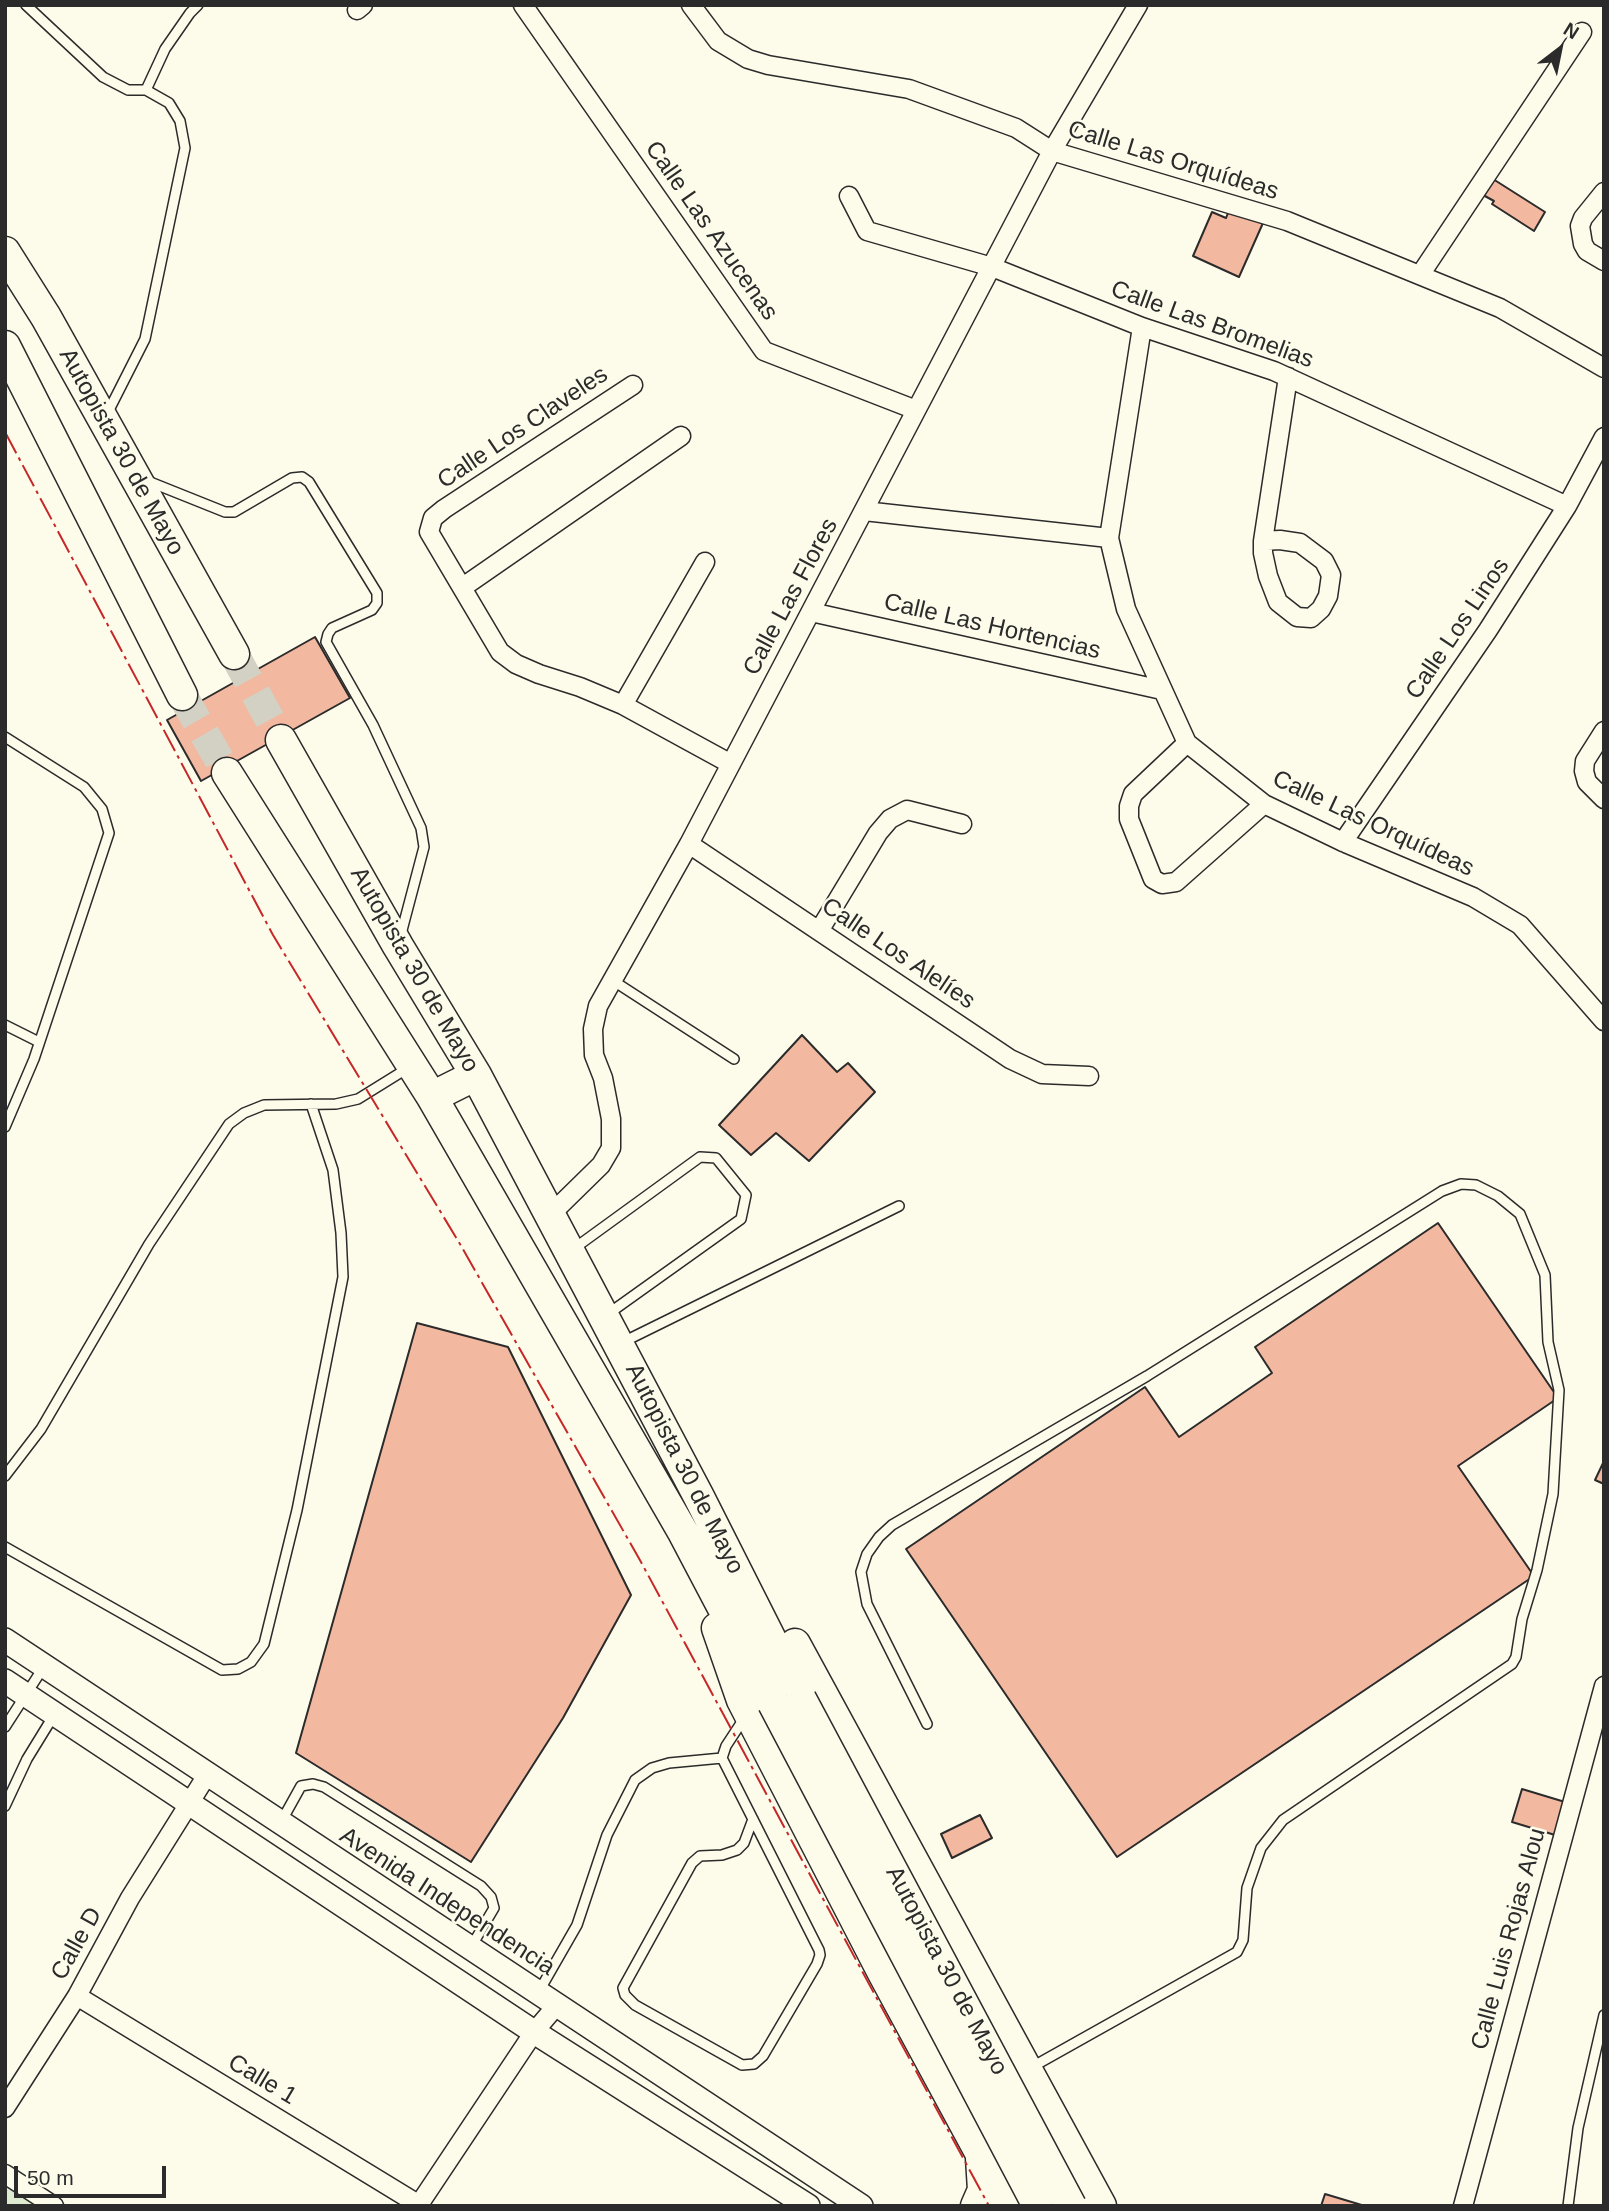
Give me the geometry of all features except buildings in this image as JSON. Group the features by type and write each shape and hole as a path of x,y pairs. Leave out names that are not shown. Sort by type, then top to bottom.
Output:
{"highway":[{"name":"Autopista 30 de Mayo","path":"5,252 46,317 234,653"},
{"name":"Autopista 30 de Mayo","path":"5,346 182,695"},
{"name":"Autopista 30 de Mayo","path":"281,740 398,946 476,1075 699,1497 774,1705 1071,2206"},
{"name":"Autopista 30 de Mayo","path":"227,774 432,1097 683,1532 1038,2206"},
{"path":"432,1097 476,1075"},
{"path":"699,1497 771,1600 1101,2206"},
{"path":"774,1705 883,1973 1009,2206"},
{"path":"976,2206 983,2190 980,2151"}],"street":[{"name":"Calle Las Azucenas","path":"523,5 764,351 916,410"},
{"name":"Calle Las Orquídeas","path":"691,5 718,41 748,60 909,89 1016,128 1052,151 1287,221 1500,308 1604,368"},
{"name":"Calle Las Flores","path":"551,1214 601,1165 611,1148 611,1119 603,1078 594,1055 593,1029 598,1006 689,844 1052,151 1138,5"},
{"path":"1420,275 1582,32"},
{"path":"1604,192 1583,218 1580,226 1587,251 1604,261"},
{"name":"Calle Las Bromelias","path":"849,195 867,231 992,267 1142,327 1288,377 1567,506"},
{"name":"Calle Las Orquídeas","path":"1142,327 1109,538 1126,609 1187,743 1264,804 1343,842 1473,897 1520,925 1604,1021"},
{"path":"1263,541 1300,543 1324,561 1331,575 1328,596 1321,609 1311,618 1297,617 1278,601 1263,553 1263,541 1288,377"},
{"name":"Calle Los Claveles","path":"633,385 433,518 429,532 500,652 516,664 539,674 623,705 731,764"},
{"path":"463,587 681,436"},
{"name":"Calle Los Linos","path":"1343,842 1489,630 1567,506 1604,437"},
{"path":"864,510 1109,538"},
{"path":"623,705 705,562"},
{"name":"Calle Las Hortencias","path":"811,612 1162,691"},
{"path":"1604,731 1585,761 1584,771 1587,782 1604,799"},
{"path":"1187,743 1133,794 1129,806 1129,819 1153,879 1162,884 1176,882 1264,804"},
{"path":"818,931 890,818 907,810 962,824"},
{"name":"Calle Los Alelíes","path":"689,844 1010,1059 1042,1074 1089,1076"},
{"name":"Avenida Independencia","path":"5,1640 861,2206"},
{"path":"5,1681 534,2032 808,2206"},
{"name":"Calle Luis Rojas Alou","path":"1463,2206 1604,1686"},
{"name":"Calle D","path":"5,2108 77,1996 130,1898 207,1775"},
{"name":"Calle 1","path":"77,1996 419,2205"},
{"path":"419,2205 534,2032 548,1999"},
{"path":"5,2174 54,2206"}],"lane":[{"path":"26,5 103,76 128,90 146,90 169,103 180,121 185,148 145,339 104,421"},
{"path":"146,90 165,49 198,5"},
{"path":"133,475 225,512 234,512 292,478 302,477 309,482 376,593 377,603 372,610 332,628 326,642 373,725 421,828 424,847 398,946"},
{"path":"5,737 84,787 102,809 109,833 39,1042 5,1127"},
{"path":"612,980 734,1059"},
{"path":"5,1025 39,1042"},
{"path":"5,1476 41,1429 149,1244 229,1124 244,1113 264,1105 336,1104 358,1099 412,1066"},
{"path":"5,1547 222,1670 238,1669 251,1662 264,1644 297,1510 343,1277 341,1233 333,1170 311,1104"},
{"path":"570,1251 700,1157 716,1158 746,1195 741,1219 605,1316"},
{"path":"927,1724 867,1604 861,1572 867,1554 892,1525 1147,1376 1441,1191 1461,1184 1476,1185 1498,1196 1520,1214 1545,1275 1548,1342 1559,1391 1553,1494 1537,1570 1512,1664 1283,1820 1261,1847 1247,1888 1243,1940 1237,1951 957,2108"},
{"path":"619,1344 899,1206"},
{"path":"5,1727 44,1666"},
{"path":"753,1819 744,1843 737,1850 722,1855 700,1856 692,1863 623,1988 625,1995 635,2005 742,2065 759,2061 769,2047 820,1955 753,1819 722,1758 726,1746 774,1705"},
{"path":"5,1806 27,1759 55,1714"},
{"path":"548,1999 577,1925 607,1835 635,1780 652,1768 669,1763 722,1758"},
{"path":"280,1824 301,1786 313,1784 324,1787 481,1886 491,1897 494,1908 470,1948"},
{"path":"1568,2206 1578,2128 1604,2015"}],"green space":[{"path":"5,2183 40,2206 5,2206"}],"tunnel":[{"path":"234,654 281,740"},
{"path":"182,695 227,773"}],"power":[{"path":"5,432 273,935 460,1244 641,1562 989,2206"}]}
